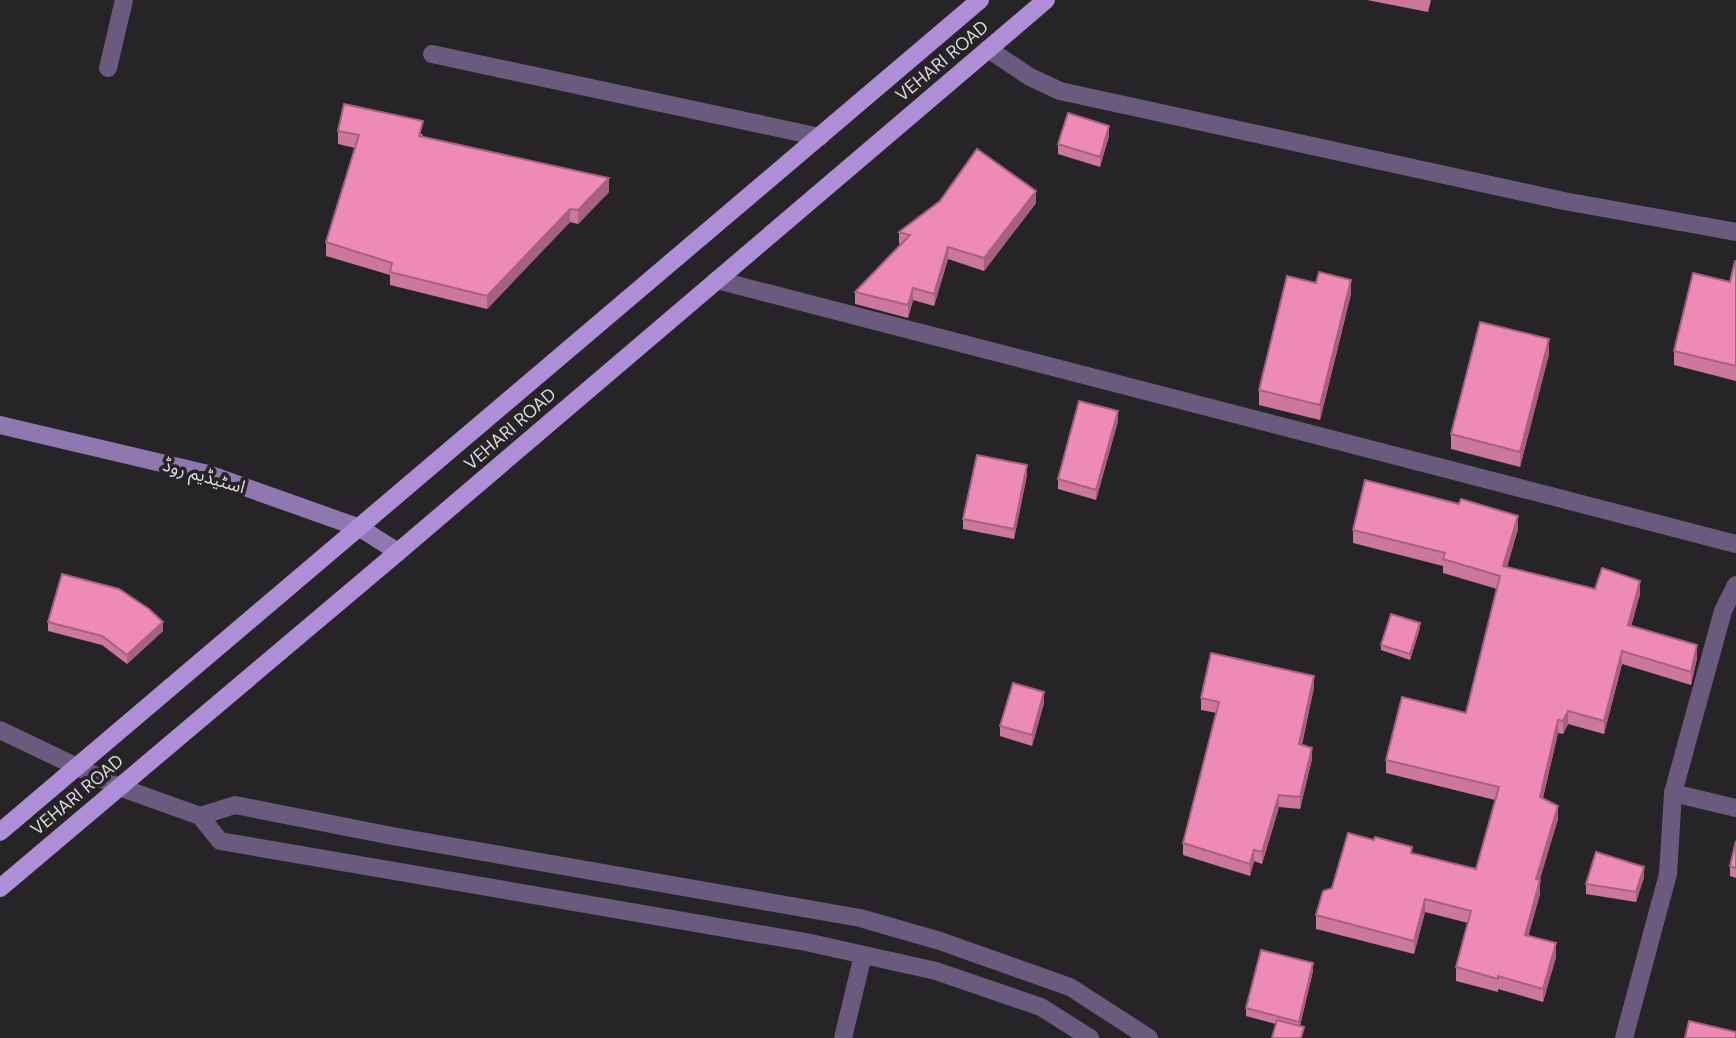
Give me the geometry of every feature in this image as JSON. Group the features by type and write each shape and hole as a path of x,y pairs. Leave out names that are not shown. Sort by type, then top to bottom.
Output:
{"main road":[{"name":"VEHARI ROAD","path":"0,832 980,0"},
{"name":"VEHARI ROAD","path":"0,888 1046,0"},
{"name":"اسٹیڈیم روڈ","path":"0,425 208,474 360,528 398,552"}],"street":[{"path":"108,68 124,0"},
{"path":"988,49 1030,77 1060,91 1564,201 1736,232"},
{"path":"432,54 820,137"},
{"path":"717,280 1736,544"},
{"path":"1624,1038 1668,874 1673,793 1723,611 1736,585"},
{"path":"0,730 119,787 200,816 220,841 793,940 936,971 1041,1007 1090,1038"},
{"path":"1673,793 1736,808"},
{"path":"200,816 235,805 392,836 860,918 940,941 1070,987 1149,1038"},
{"path":"843,1038 863,955"}],"building":[{"path":"344,104 423,121 419,136 609,178 578,210 570,209 487,296 390,272 392,263 326,242 359,135 338,131"},
{"path":"1068,113 1109,126 1100,157 1058,144"},
{"path":"977,149 1036,191 984,258 948,247 934,294 913,288 908,305 855,292 910,235 899,232 940,201"},
{"path":"1735,261 1736,366 1674,351 1693,273 1730,282"},
{"path":"1319,272 1351,280 1320,405 1259,390 1287,276 1316,283"},
{"path":"1480,322 1549,339 1520,452 1451,434"},
{"path":"1079,401 1118,411 1096,490 1058,479"},
{"path":"977,455 1027,465 1014,529 963,519"},
{"path":"1365,480 1459,504 1461,499 1518,516 1503,566 1595,589 1602,568 1640,581 1628,625 1697,645 1691,672 1622,651 1604,721 1568,711 1563,721 1558,720 1540,797 1558,806 1536,879 1540,880 1525,935 1556,943 1543,989 1456,967 1471,911 1425,899 1414,941 1316,915 1323,891 1332,888 1348,833 1412,847 1411,853 1476,869 1499,787 1386,760 1402,697 1466,713 1500,576 1443,559 1445,553 1353,530"},
{"path":"62,574 119,589 163,622 127,655 102,636 48,622"},
{"path":"1391,614 1420,623 1410,654 1381,645"},
{"path":"1211,653 1314,676 1299,744 1312,748 1300,797 1279,795 1262,852 1254,850 1250,864 1183,843 1219,702 1201,698"},
{"path":"1013,683 1044,692 1032,735 1000,726"},
{"path":"1736,841 1736,868 1730,866"},
{"path":"1596,852 1644,867 1636,892 1586,884"},
{"path":"1261,950 1313,963 1299,1022 1246,1008"},
{"path":"1277,1020 1304,1027 1301,1038 1272,1038"},
{"path":"1689,1021 1736,1032 1736,1038 1685,1038"}]}
